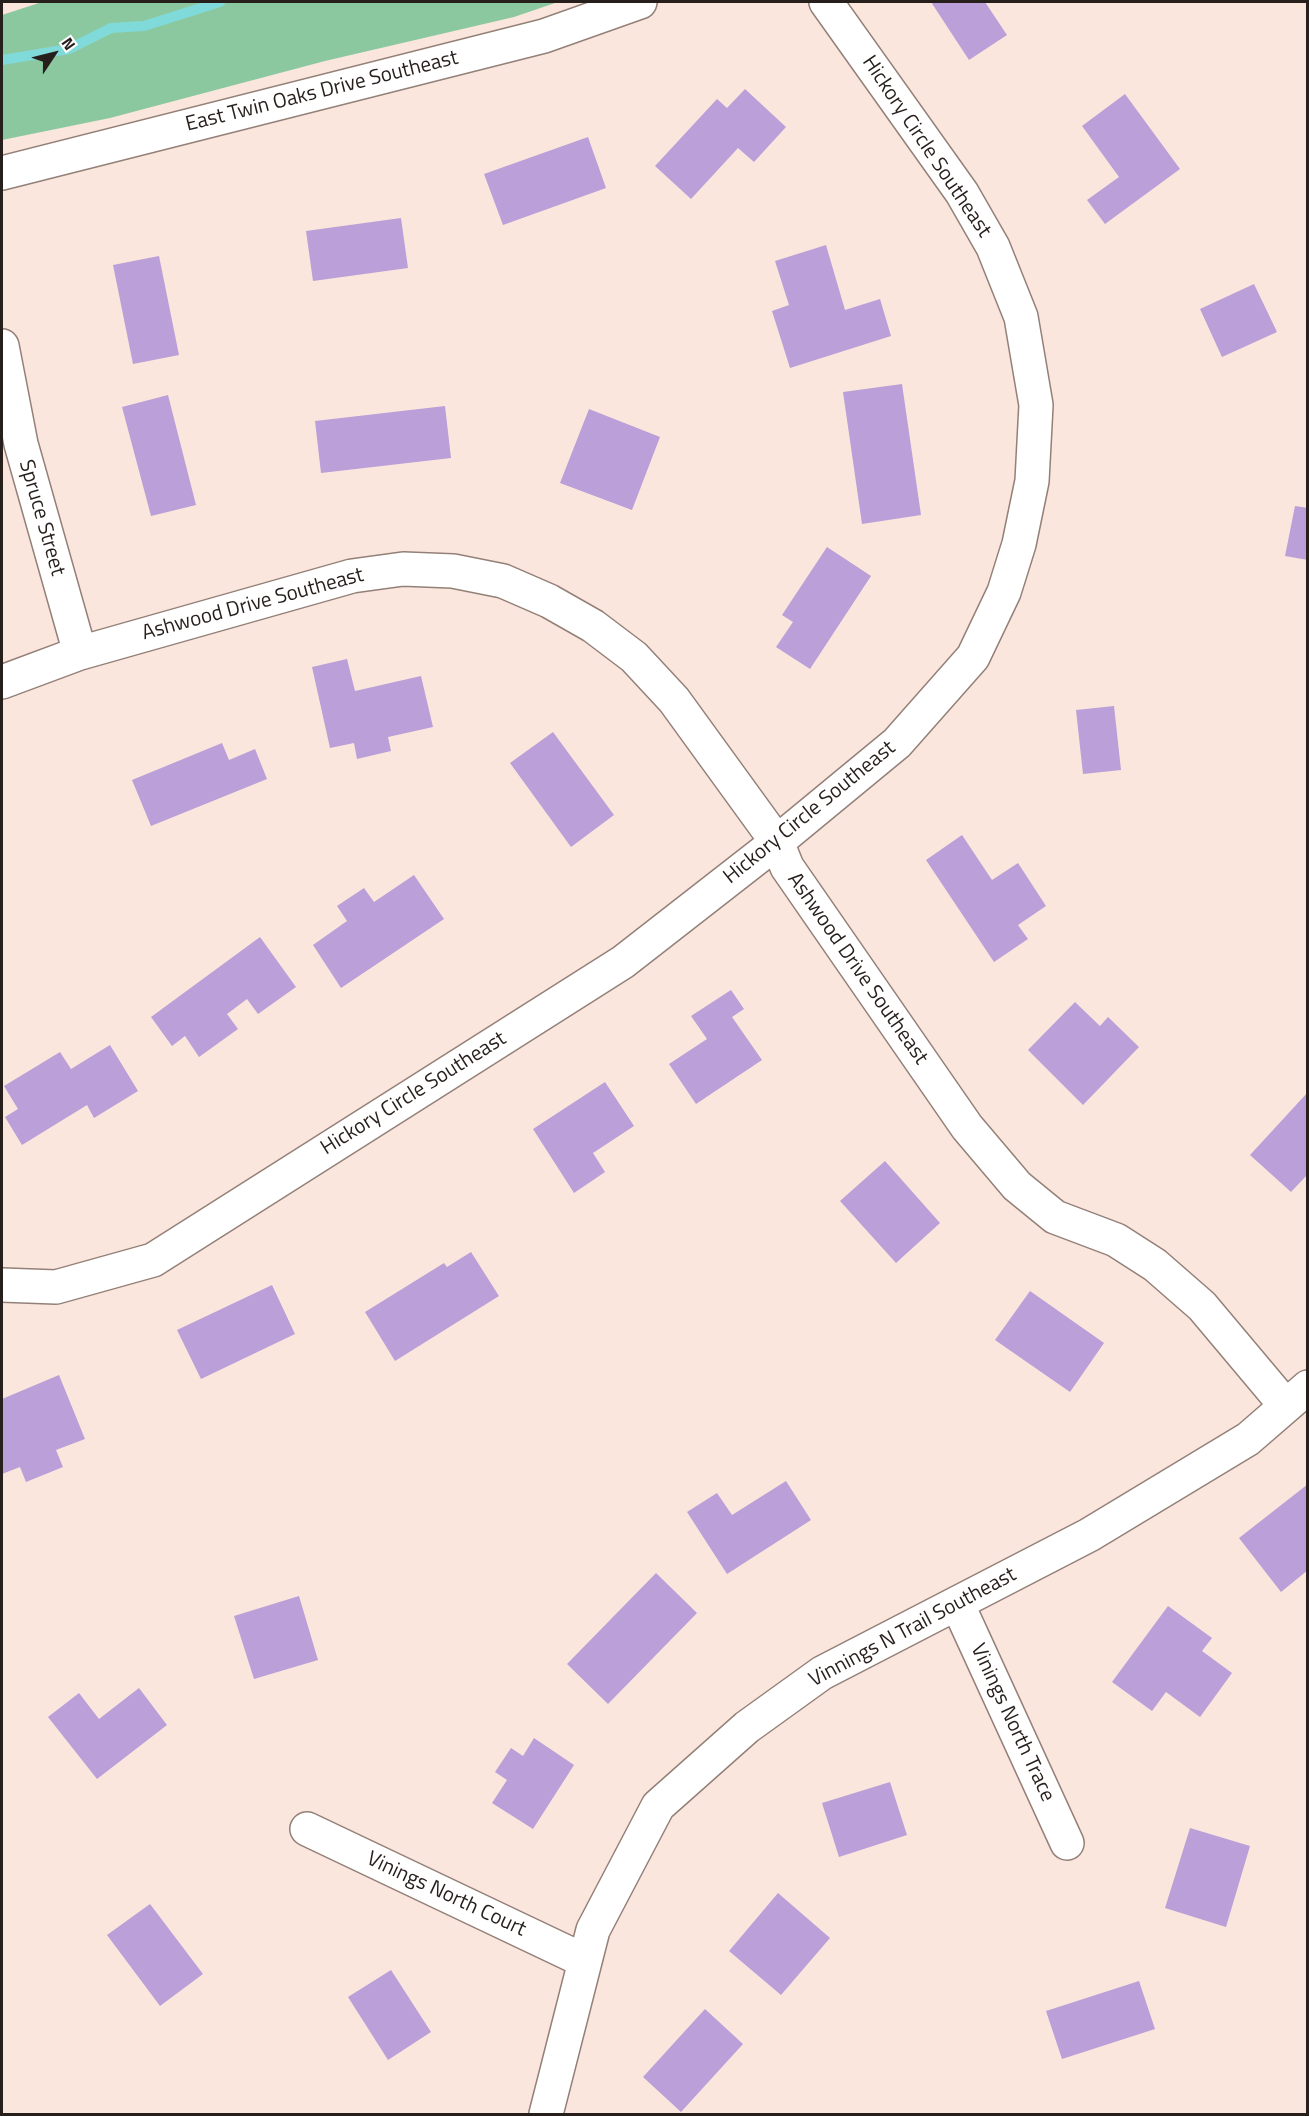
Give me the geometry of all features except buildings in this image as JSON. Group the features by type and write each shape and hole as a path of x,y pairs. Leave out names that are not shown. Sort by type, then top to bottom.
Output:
{"street":[{"name":"East Twin Oaks Drive Southeast","path":"2,173 544,36 640,2"},
{"name":"Hickory Circle Southeast","path":"2,1285 56,1287 153,1260 623,962 777,842 897,743 973,657 1004,592 1019,544 1032,481 1036,405 1022,317 993,247 962,193 826,2"},
{"name":"Spruce Street","path":"2,346 21,444 80,653"},
{"name":"Ashwood Drive Southeast","path":"2,682 80,653 352,576 402,569 453,571 503,581 567,611 593,626 633,657 674,700 777,842 787,867 960,1118 1017,1185 1055,1217 1116,1239 1155,1265 1297,1396"},
{"name":"Vinnings N Trail Southeast","path":"546,2115 593,1930 658,1806 747,1727 822,1673 1089,1535 1248,1439 1297,1396"},
{"name":"Vinings North Trace","path":"957,1603 1067,1843"},
{"name":"Vinings North Court","path":"307,1829 585,1961"}],"green space":[{"path":"42,2 558,2 514,17 325,61 110,118 2,140 2,15"}],"waterway":[{"path":"2,60 69,49 111,28 144,26 220,2"}]}
